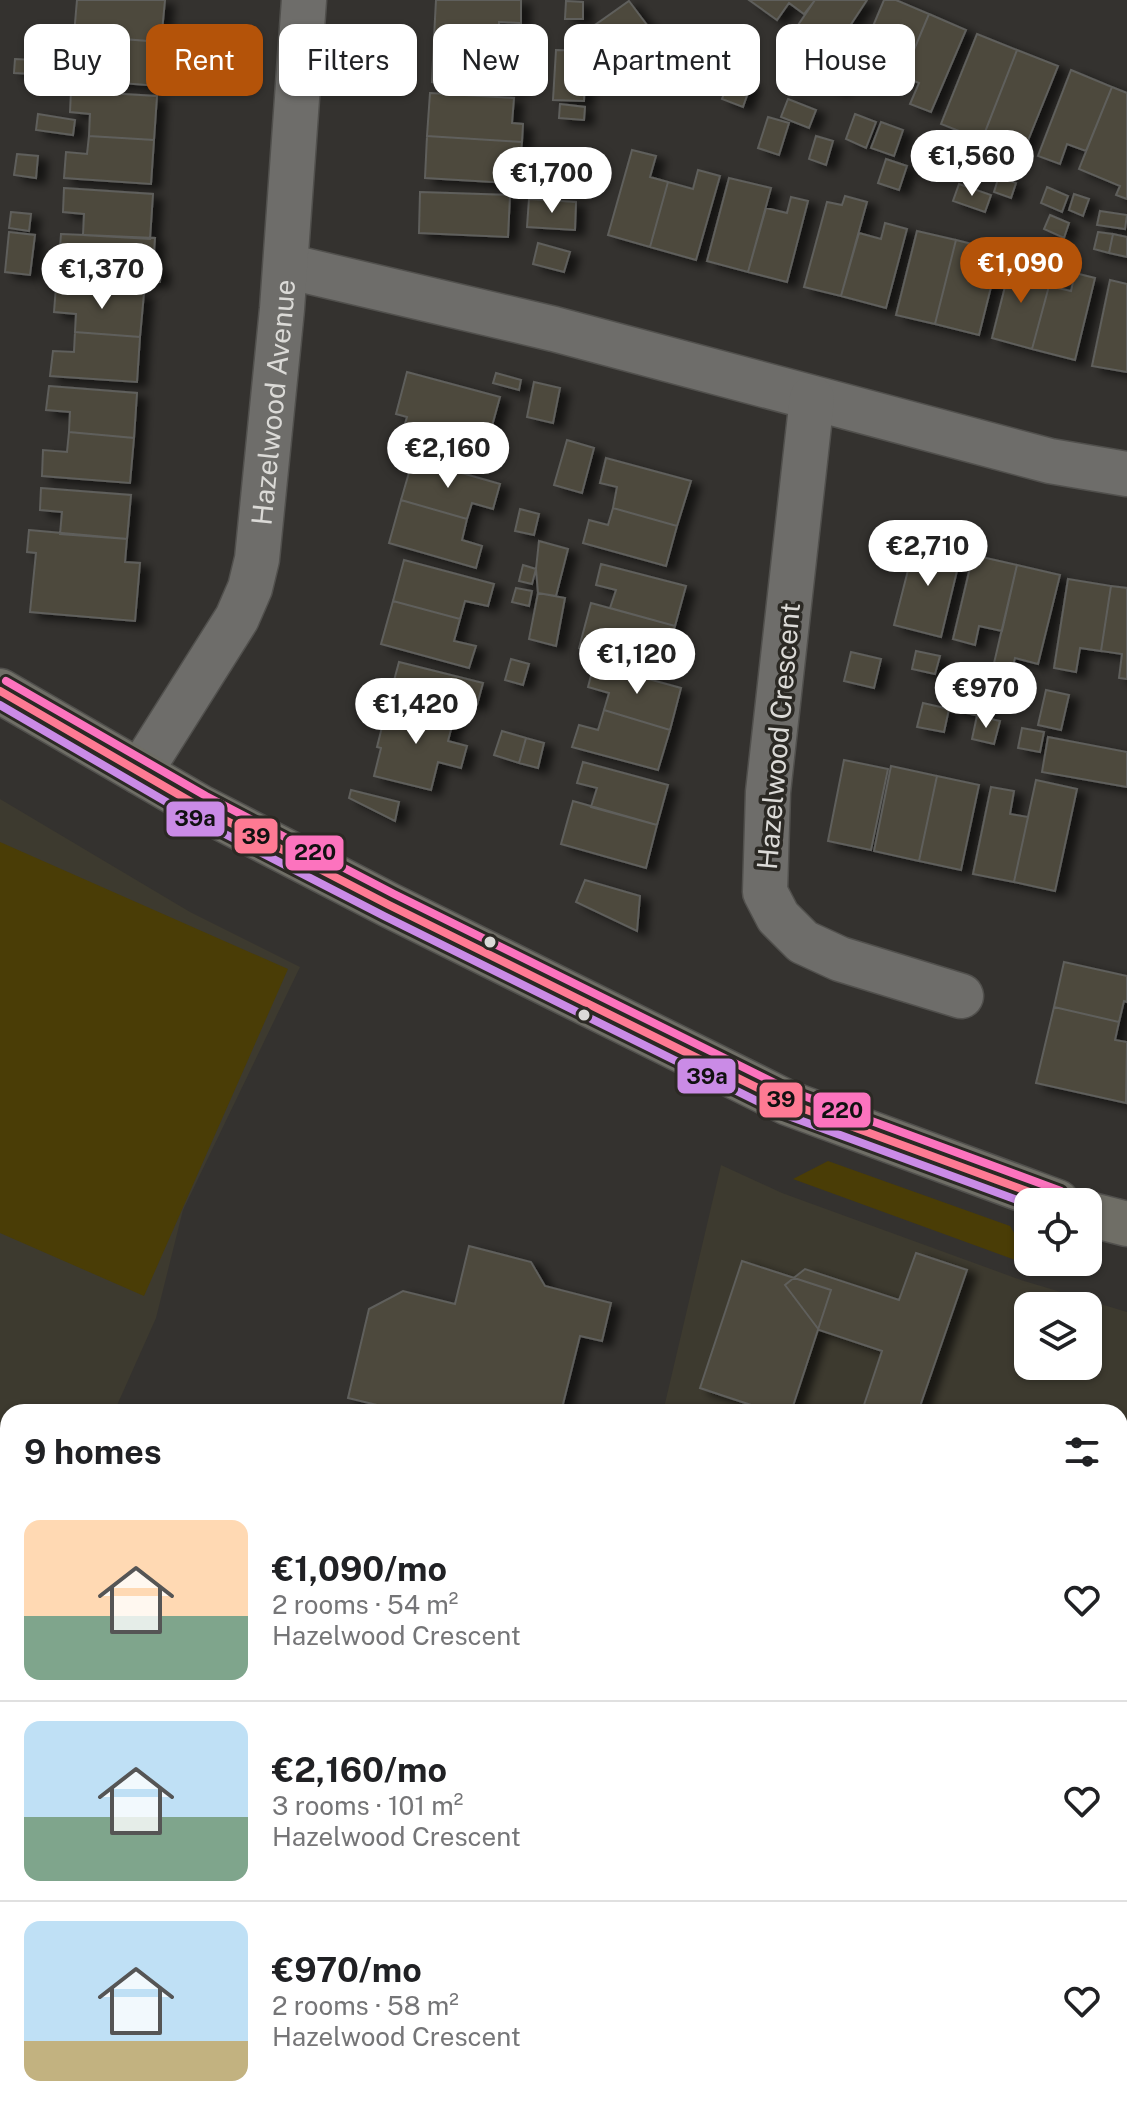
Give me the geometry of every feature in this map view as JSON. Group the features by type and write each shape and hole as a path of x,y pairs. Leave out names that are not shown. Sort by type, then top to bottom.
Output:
{"street":[{"name":"Hazelwood Avenue","path":"140,772 237,618 250,588 257,559 286,266 304,0"},
{"path":"286,266 554,329 1050,461 1127,474"},
{"name":"Hazelwood Crescent","path":"812,398 768,792 765,892 778,917 803,942 840,959 961,996"},
{"path":"0,691 200,807 389,905 788,1103 1019,1188"},
{"path":"1102,1218 1127,1224"}],"shaded area":[{"path":"0,799 190,912 300,967 183,1210 156,1318 118,1404 0,1404"},
{"path":"0,842 288,969 144,1296 0,1233"},
{"path":"828,1161 1010,1226 1014,1233 1014,1259 793,1179"},
{"path":"721,1165 782,1193 1061,1292 1014,1292 1014,1380 1102,1380 1102,1304 1127,1312 1127,1404 665,1404"}],"building":[{"path":"77,0 165,0 163,24 146,24 146,41 130,40 130,24 75,24"},
{"path":"436,0 521,0 521,23 435,24"},
{"path":"749,0 815,0 804,14 789,3 777,20"},
{"path":"815,0 867,0 851,24 799,24"},
{"path":"884,0 896,0 929,14 915,47 915,24 874,24"},
{"path":"566,1 583,2 583,19 565,19"},
{"path":"629,1 646,24 596,24"},
{"path":"929,14 966,30 931,112 910,104 919,83 915,81 915,47"},
{"path":"977,34 1017,50 982,140 941,124"},
{"path":"130,40 146,41 146,85 130,84"},
{"path":"556,50 564,50 564,96 584,96 584,101 553,100"},
{"path":"1017,50 1058,66 1025,148 985,132"},
{"path":"15,59 24,60 24,74 14,73"},
{"path":"1071,70 1112,87 1086,151 1067,144 1060,164 1038,156"},
{"path":"1112,87 1127,93 1127,199 1116,195 1120,186 1079,169"},
{"path":"430,93 433,96 514,98 512,123 523,124 522,142 427,136"},
{"path":"71,96 157,96 154,140 89,136 90,114 70,112"},
{"path":"723,96 747,96 743,107 722,99"},
{"path":"788,99 816,110 809,128 781,117"},
{"path":"560,104 585,107 584,120 559,118"},
{"path":"38,114 75,120 73,135 36,130"},
{"path":"855,114 876,122 866,148 846,139"},
{"path":"768,117 789,123 779,155 758,148"},
{"path":"881,122 903,130 894,156 871,148"},
{"path":"89,136 154,140 151,184 64,178 66,152 87,154"},
{"path":"427,136 522,142 520,160 510,160 509,183 425,178"},
{"path":"816,136 833,141 826,165 809,159"},
{"path":"529,148 580,152 577,189 526,186"},
{"path":"632,150 656,156 650,177 668,182 650,247 608,235"},
{"path":"17,154 38,156 36,178 14,175"},
{"path":"886,159 907,166 899,190 878,183"},
{"path":"698,170 720,176 696,260 650,247 668,182 693,189"},
{"path":"999,176 1016,183 1011,198 994,192"},
{"path":"729,178 771,188 748,272 707,261"},
{"path":"959,184 991,195 985,212 953,201"},
{"path":"1047,187 1068,196 1062,212 1041,203"},
{"path":"64,188 153,194 150,239 83,235 84,214 63,212"},
{"path":"420,192 510,195 508,237 419,233"},
{"path":"1074,194 1089,199 1083,216 1069,210"},
{"path":"845,196 867,202 841,296 804,287 827,202 842,205"},
{"path":"791,197 808,201 787,282 748,272 766,208 787,213"},
{"path":"529,199 576,202 575,230 527,227"},
{"path":"1100,211 1127,215 1125,229 1097,225"},
{"path":"11,212 31,214 29,231 9,228"},
{"path":"1050,215 1069,223 1064,238 1044,229"},
{"path":"885,223 907,229 886,308 841,296 859,233 881,239"},
{"path":"917,231 956,240 935,324 896,315"},
{"path":"9,232 35,235 30,275 5,272"},
{"path":"1098,232 1113,234 1109,253 1094,249"},
{"path":"61,234 155,238 153,266 161,267 160,282 58,275"},
{"path":"1113,234 1127,237 1127,257 1109,253"},
{"path":"956,240 1000,251 979,335 935,324"},
{"path":"538,243 570,252 564,272 533,264"},
{"path":"1013,255 1037,261 1032,281 1049,286 1032,349 992,338"},
{"path":"1075,273 1095,278 1075,360 1032,349 1049,286 1071,291"},
{"path":"1110,280 1127,284 1127,372 1092,366"},
{"path":"56,287 144,293 140,337 75,332 76,314 54,312"},
{"path":"75,332 140,337 137,382 50,376 53,351 74,352"},
{"path":"407,372 500,397 487,444 469,440 464,459 400,441 407,417 396,414"},
{"path":"496,373 521,380 519,390 493,383"},
{"path":"534,382 560,388 553,423 527,417"},
{"path":"49,386 137,393 134,438 69,432 70,412 46,410"},
{"path":"69,432 134,438 130,483 42,476 43,450 67,452"},
{"path":"567,440 594,448 582,493 554,485"},
{"path":"606,458 691,481 677,526 613,508 617,487 600,483"},
{"path":"413,459 500,484 493,509 472,503 467,519 401,500"},
{"path":"41,488 131,495 127,539 60,534 62,512 40,510"},
{"path":"401,500 467,519 462,540 482,546 476,568 389,543"},
{"path":"613,508 677,526 666,566 583,543 589,520 608,525"},
{"path":"520,509 539,514 534,535 515,531"},
{"path":"29,530 127,539 125,562 140,563 135,621 30,612 36,553 27,552"},
{"path":"916,539 962,550 941,637 894,625"},
{"path":"539,541 568,549 556,596 538,593 536,569"},
{"path":"973,555 1017,565 1002,631 979,626 975,645 953,639"},
{"path":"404,560 494,584 488,606 465,601 460,619 393,601"},
{"path":"601,564 686,586 675,626 610,608 616,590 596,585"},
{"path":"523,565 536,569 532,584 519,581"},
{"path":"1017,565 1060,575 1038,664 1015,658 1009,681 991,676"},
{"path":"1068,579 1111,586 1101,651 1080,648 1076,672 1054,668"},
{"path":"1111,586 1127,588 1127,679 1119,678 1122,654 1101,651"},
{"path":"516,588 532,591 529,606 512,602"},
{"path":"538,593 565,598 556,646 529,639"},
{"path":"393,601 460,619 454,641 476,646 469,668 381,644"},
{"path":"591,603 675,626 663,671 579,648"},
{"path":"916,651 940,656 935,674 912,669"},
{"path":"851,652 881,659 874,688 844,681"},
{"path":"511,659 529,664 523,685 505,680"},
{"path":"399,662 483,683 477,705 456,700 454,718 388,703"},
{"path":"594,664 681,688 670,730 604,710 609,693 588,687"},
{"path":"959,689 988,696 983,717 954,710"},
{"path":"1046,690 1069,695 1061,730 1038,725"},
{"path":"388,703 454,718 448,741 467,746 461,768 438,762 431,790 374,776 381,748 377,747"},
{"path":"923,703 949,709 944,732 917,727"},
{"path":"604,710 670,730 658,770 572,747 579,725 598,730"},
{"path":"977,716 1000,721 994,744 972,739"},
{"path":"1022,728 1044,732 1040,752 1018,748"},
{"path":"502,731 526,738 519,763 494,755"},
{"path":"1048,737 1127,752 1127,787 1042,772"},
{"path":"526,738 544,743 538,768 519,763"},
{"path":"844,760 888,769 871,850 828,841"},
{"path":"583,762 668,785 657,825 591,807 597,788 577,783"},
{"path":"891,766 937,776 919,861 874,851"},
{"path":"937,776 979,785 961,870 919,861"},
{"path":"1036,780 1077,789 1055,891 1014,882"},
{"path":"991,787 1014,791 1010,814 1028,817 1014,882 973,874"},
{"path":"351,790 399,802 395,821 349,798"},
{"path":"573,801 657,825 646,868 561,844"},
{"path":"585,880 640,896 637,931 576,902"},
{"path":"1064,962 1127,976 1127,1002 1124,1001 1119,1022 1054,1007"},
{"path":"1054,1007 1119,1022 1115,1040 1127,1042 1126,1103 1036,1083"},
{"path":"469,1246 531,1262 545,1286 611,1303 602,1341 580,1336 563,1404 373,1404 348,1398 369,1309 403,1291 455,1304"},
{"path":"916,1253 967,1270 921,1404 864,1404 882,1351 819,1330 785,1285 805,1269 899,1300"},
{"path":"742,1261 831,1290 794,1404 748,1404 700,1388"}],"transit line":[{"name":"220","path":"6,681 206,796 394,894 793,1092 1053,1188"},
{"name":"39","path":"0,691 200,807 389,905 788,1103 1019,1188"},
{"name":"39a","path":"0,705 194,818 783,1114 1014,1199"}]}
